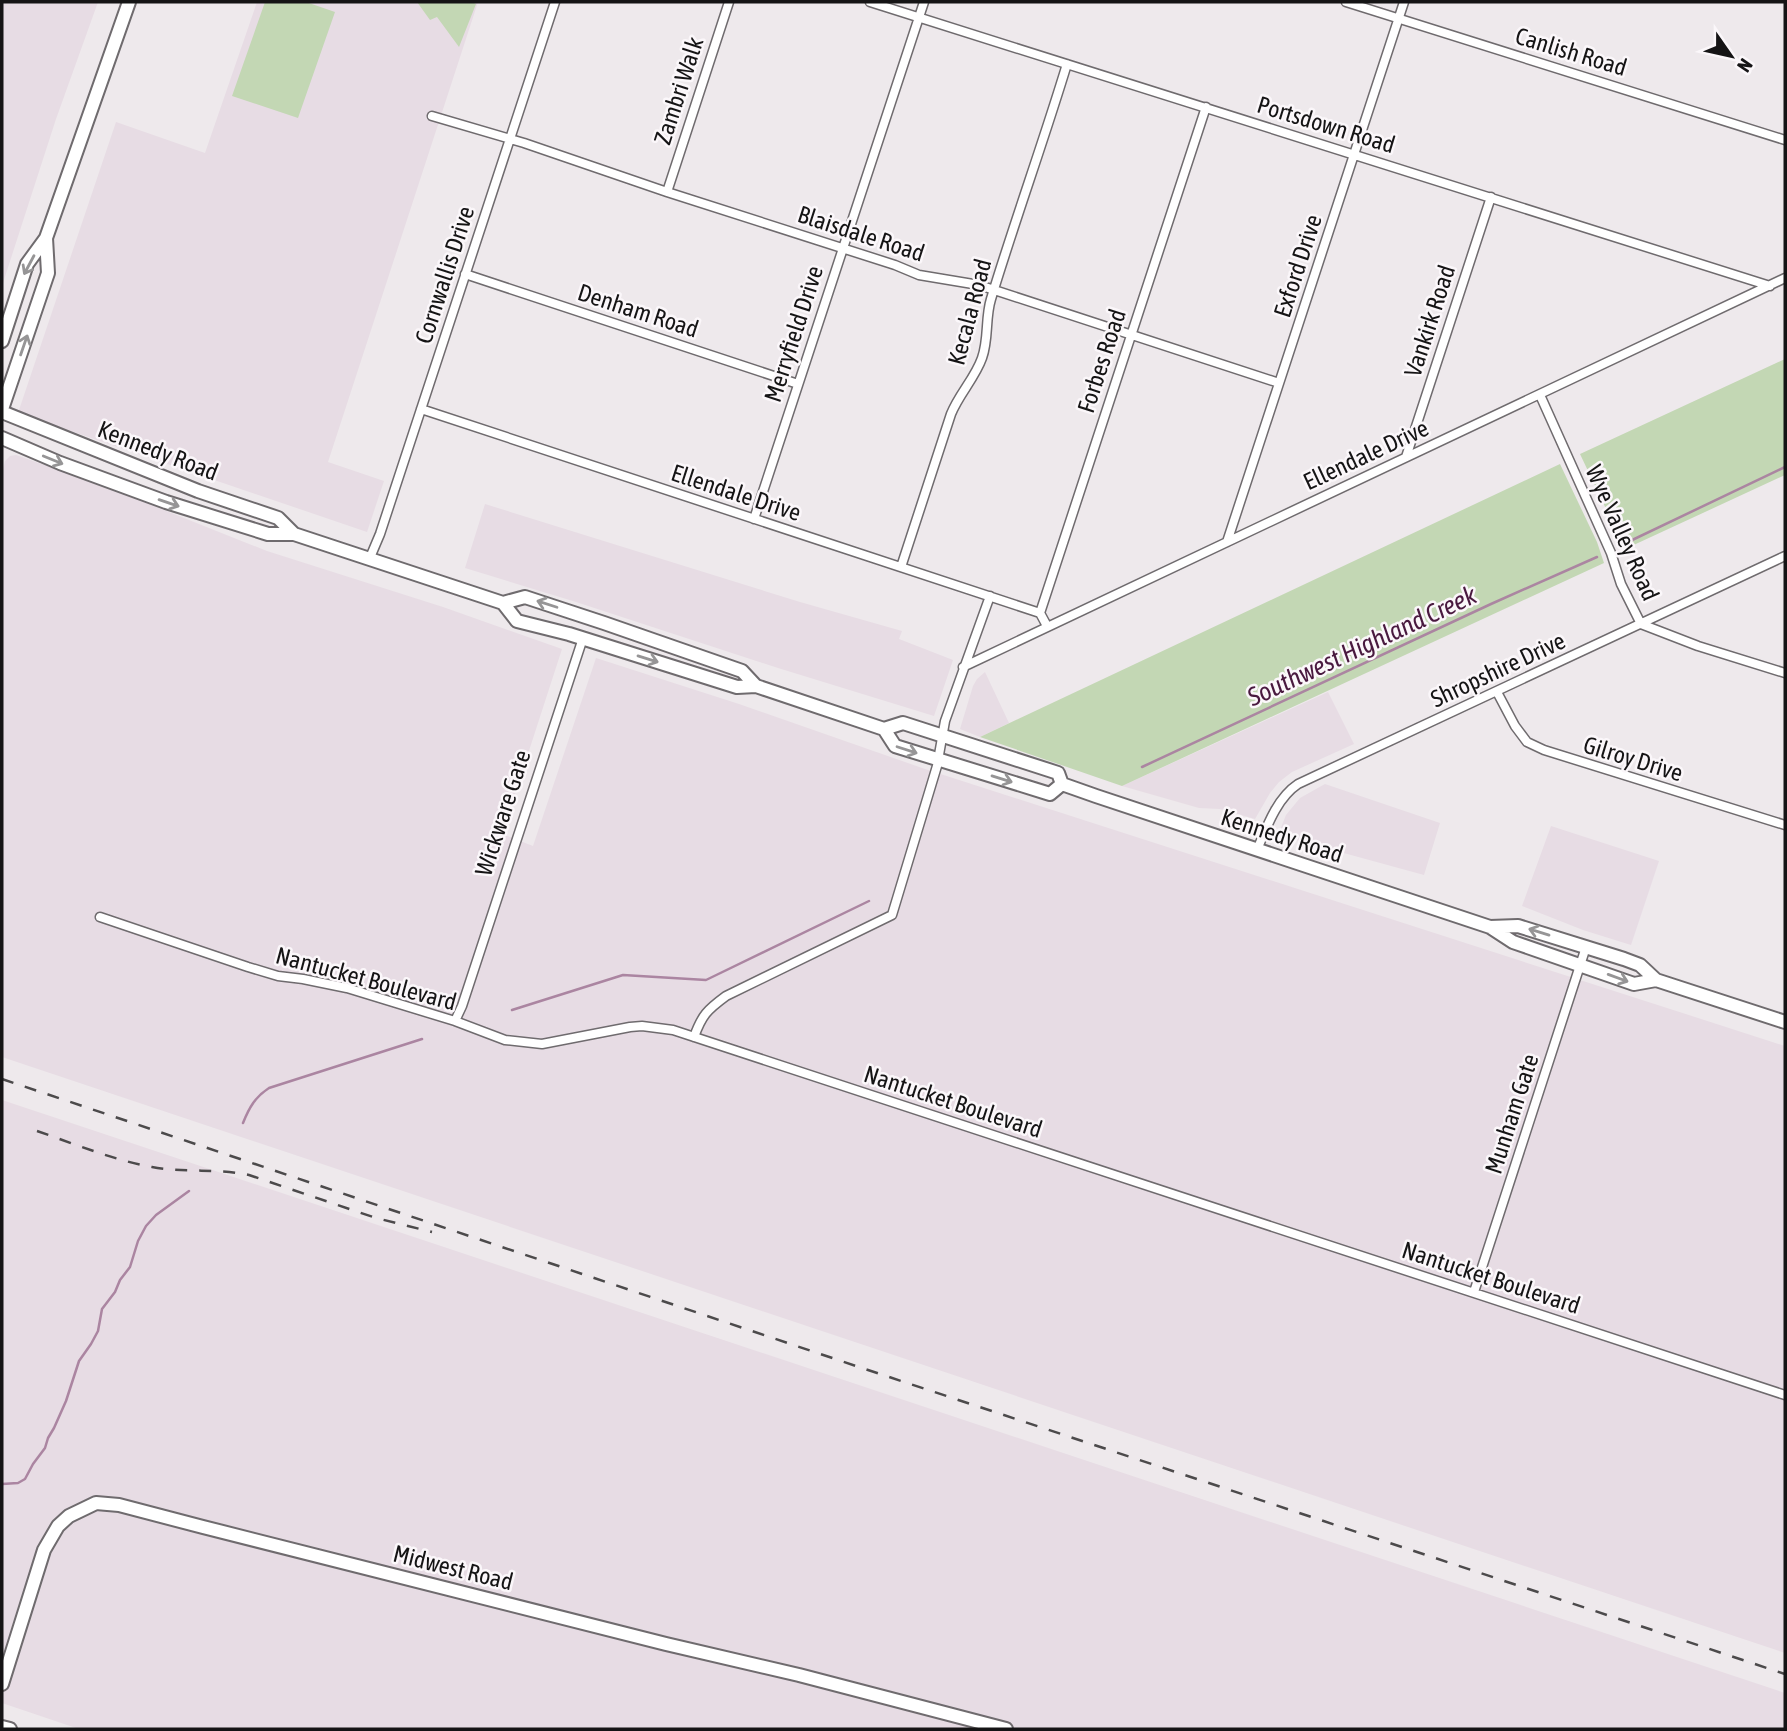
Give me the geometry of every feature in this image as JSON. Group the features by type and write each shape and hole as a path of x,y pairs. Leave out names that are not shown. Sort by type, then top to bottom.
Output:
{"main road":[{"path":"2,341 27,264 46,238 129,2"},
{"path":"2,411 48,274 46,238"},
{"name":"Kennedy Road","path":"2,411 198,491 278,517 294,534"},
{"name":"Kennedy Road","path":"2,438 60,463 166,502 268,534 294,534 503,603 525,597 590,618 742,671 756,686"},
{"name":"Kennedy Road","path":"503,603 517,621 583,638 737,687 756,686 884,729 903,723 1058,773 1062,784"},
{"name":"Wickware Gate","path":"583,638 590,618"},
{"name":"Kennedy Road","path":"884,729 895,746 1050,794 1062,784"},
{"name":"Kennedy Road","path":"1062,784 1490,927 1513,942 1634,984 1657,980"},
{"name":"Kennedy Road","path":"1490,927 1518,926 1586,947 1640,965 1657,980 1785,1022"},
{"name":"Midwest Road","path":"2,1684 44,1550 58,1526 69,1516 96,1503 119,1504 1006,1729"},
{"path":"2,1727 10,1729"}],"street":[{"name":"Cornwallis Drive","path":"369,560 380,534 555,2"},
{"name":"Zambri Walk","path":"667,192 729,2"},
{"name":"Portsdown Road","path":"870,2 1770,286"},
{"name":"Merryfield Drive","path":"754,519 924,2"},
{"name":"Canlish Road","path":"1346,2 1785,140"},
{"name":"Exford Drive","path":"1227,542 1404,2"},
{"name":"Kecala Road","path":"901,567 955,403 974,376 982,358 989,305 1067,64"},
{"name":"Forbes Road","path":"1040,613 1206,107"},
{"name":"Blaisdale Road","path":"432,116 510,139 919,275 994,290 1279,383"},
{"name":"Vankirk Road","path":"1406,457 1491,197"},
{"name":"Denham Road","path":"465,274 798,384"},
{"name":"Ellendale Drive","path":"963,667 1785,278"},
{"name":"Wye Valley Road","path":"1540,395 1611,553 1621,584 1641,624 1698,646 1785,673"},
{"name":"Ellendale Drive","path":"421,409 1040,613"},
{"name":"Shropshire Drive","path":"1257,850 1278,804 1284,795 1298,784 1785,556"},
{"path":"694,1037 700,1020 713,1005 726,996 892,915 928,798 942,735 963,667 990,596"},
{"path":"1040,613 1047,626"},
{"name":"Wickware Gate","path":"455,1021 583,638"},
{"name":"Gilroy Drive","path":"1497,692 1527,742 1544,750 1785,825"},
{"name":"Nantucket Boulevard","path":"100,917 253,969 347,988 455,1021 505,1040 542,1044 642,1026 673,1030 1785,1395"},
{"name":"Munham Gate","path":"1474,1292 1586,947"}],"shaded area":[{"path":"2,2 98,2 56,119 2,286"},
{"path":"257,2 478,2 328,462 384,481 367,532 18,413 116,122 205,153"},
{"path":"16,455 96,483 267,551 443,607 562,649 502,834 533,846 596,658 739,704 925,769 1785,1046 1785,1653 2,1057 2,473 5,461"},
{"path":"485,504 902,631 899,639 953,660 934,716 465,568"},
{"path":"985,672 1009,723 980,737 960,729 973,686"},
{"path":"1328,692 1354,744 1292,772 1270,793 1255,819 1220,809 1199,808 1122,786"},
{"path":"1325,784 1440,823 1424,875 1278,835 1286,815 1300,798"},
{"path":"1551,826 1659,861 1631,945 1522,906"},
{"path":"2,1100 1785,1693 1785,1729 79,1729 2,1703"}],"green space":[{"path":"265,2 306,2 335,12 298,118 232,96"},
{"path":"417,2 476,4 459,47 437,17 430,20"},
{"path":"1785,359 1785,475 1625,549 1580,454"},
{"path":"1560,464 1597,542 1604,563 1122,786 980,737"}],"waterway":[{"name":"Southwest Highland Creek","path":"1628,542 1785,467"},
{"name":"Southwest Highland Creek","path":"1142,767 1597,557"},
{"name":"Southwest Highland Creek","path":"512,1010 623,975 706,980 869,901"},
{"name":"Southwest Highland Creek","path":"243,1123 253,1103 269,1088 422,1039"},
{"name":"Southwest Highland Creek","path":"2,1484 18,1483 25,1479 45,1448 66,1401 79,1361 98,1331 102,1309 130,1267 146,1226 156,1215 189,1191"}],"railway":[{"path":"2,1079 1785,1674"},
{"path":"37,1131 137,1164 164,1169 249,1175 376,1218 432,1232"}]}
